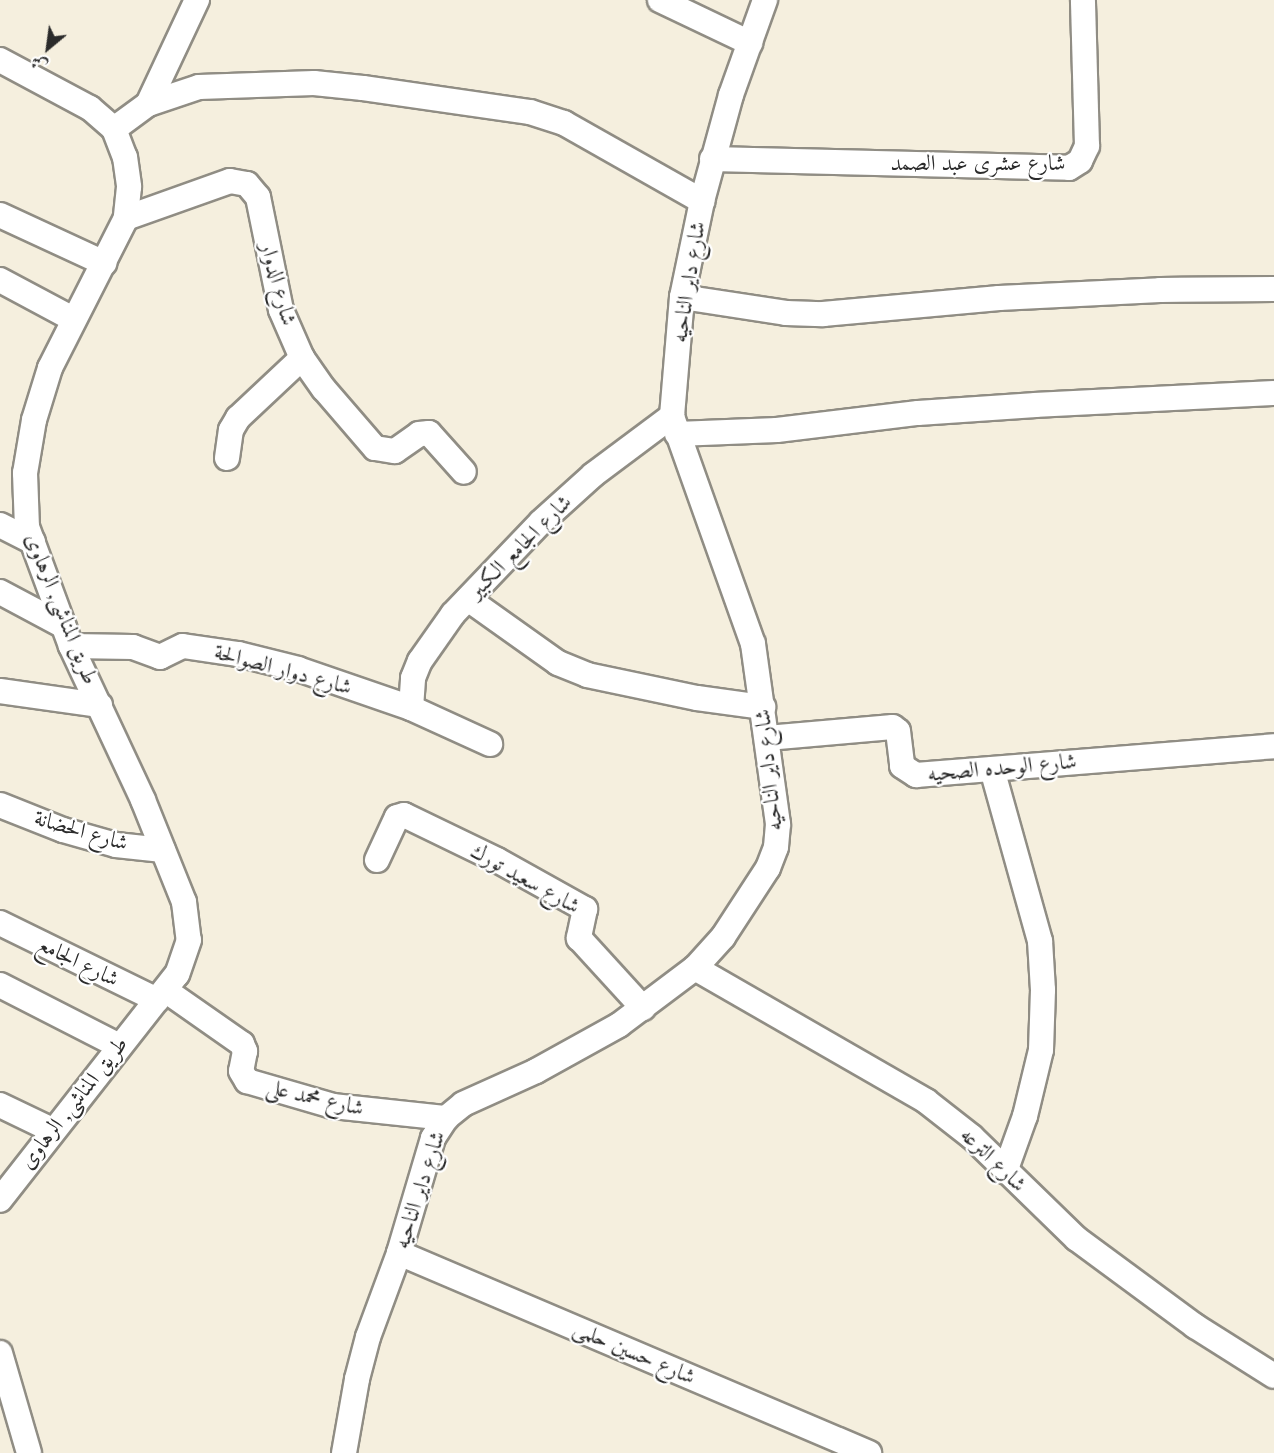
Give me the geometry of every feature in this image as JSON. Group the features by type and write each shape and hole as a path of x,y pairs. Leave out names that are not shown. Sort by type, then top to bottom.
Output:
{"street":[{"path":"148,104 197,0"},
{"path":"660,0 750,43"},
{"name":"شارع داير الناحيه","path":"344,1453 359,1368 399,1253 433,1138 446,1118 463,1104 578,1049 643,1008 695,968 723,937 768,868 776,847 778,824 753,644 675,425 682,297 702,201 712,159 765,0"},
{"name":"شارع عشرى عبد الصمد","path":"712,159 1069,168 1080,161 1087,146 1083,0"},
{"name":"طريق المناشى, الرهاوى","path":"0,60 90,108 114,129 125,157 129,187 126,218 50,368 34,420 26,473 27,527 67,636 100,705 184,902 189,940 177,974 52,1130 0,1200"},
{"path":"114,129 148,104 199,87 314,83 530,112 564,123 702,201"},
{"name":"شارع الدوار","path":"126,218 230,182 247,184 258,197 281,310 302,358 375,448 395,451 419,434 429,433 464,472"},
{"path":"0,215 104,263"},
{"path":"0,280 74,319"},
{"path":"682,297 786,313 823,314 999,298 1160,290 1274,289"},
{"path":"227,458 231,430 238,418 302,358"},
{"path":"675,425 777,430 918,413 1072,402 1274,393"},
{"name":"شارع الجامع الكبير","path":"411,708 413,678 425,650 468,599 541,522 593,475 675,425"},
{"path":"0,525 33,542"},
{"path":"0,592 67,636"},
{"path":"468,599 558,663 587,675 697,698 763,706"},
{"name":"شارع دوار الصوالحة","path":"67,636 133,647 160,657 183,646 238,654 298,669 411,708 490,744"},
{"path":"0,691 100,705"},
{"name":"شارع الوحده الصحيه","path":"767,738 893,727 898,731 902,766 909,774 1274,746"},
{"path":"992,769 1040,940 1043,990 1041,1050 1025,1116 1005,1172"},
{"name":"شارع الحضانة","path":"0,805 95,839 163,850"},
{"name":"شارع سعيد تورك","path":"377,860 397,817 404,814 585,909 579,938 643,1008"},
{"name":"شارع الجامع","path":"0,923 161,995"},
{"name":"شارع الترعه","path":"695,968 926,1101 972,1137 1005,1172 1077,1239 1136,1284 1274,1376"},
{"path":"0,985 119,1046"},
{"name":"شارع محمد على","path":"161,995 242,1044 245,1054 241,1071 247,1081 333,1106 446,1118"},
{"path":"0,1105 52,1130"},
{"name":"شارع حسين حلمى","path":"399,1253 869,1453"},
{"path":"0,1353 29,1453"}]}
